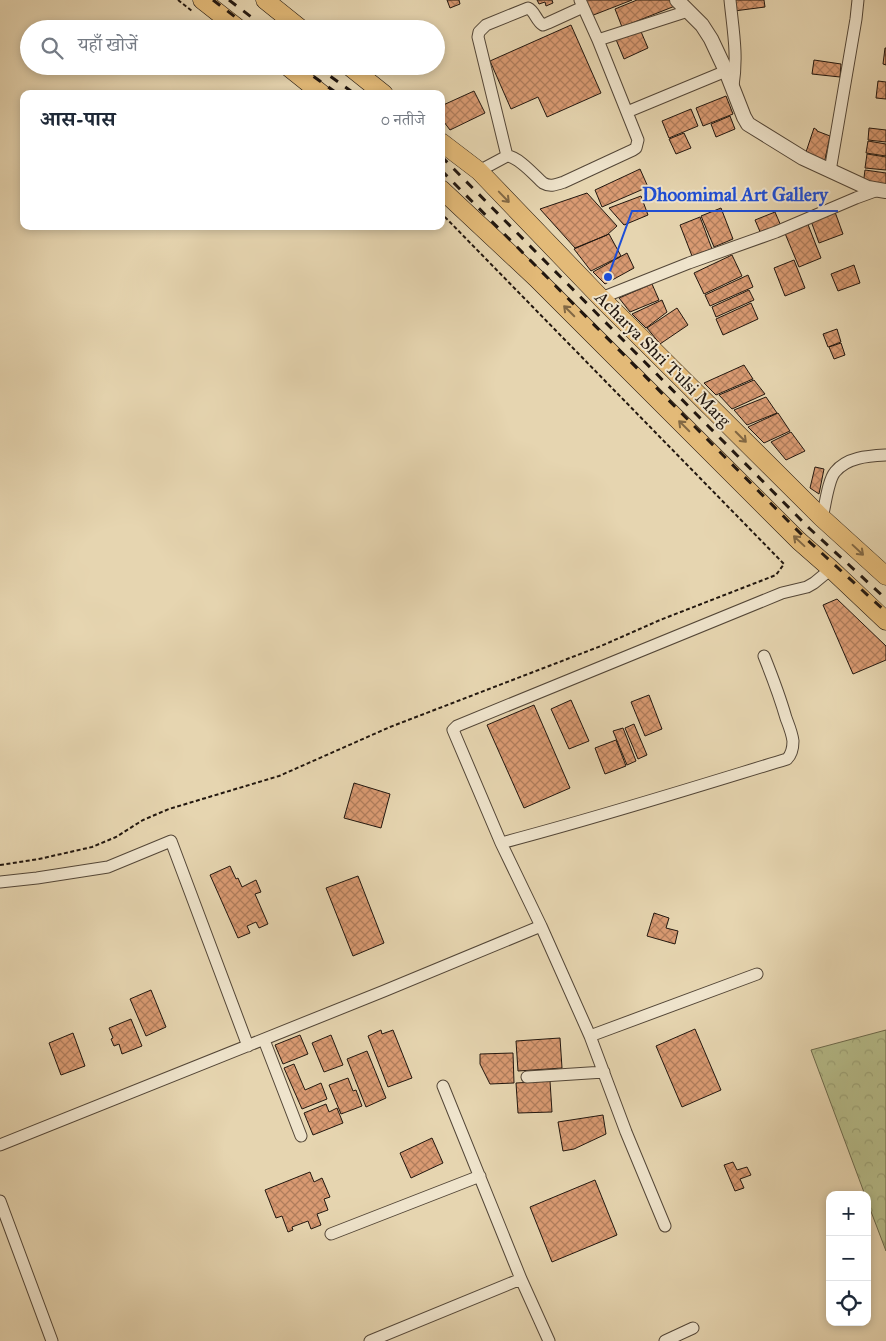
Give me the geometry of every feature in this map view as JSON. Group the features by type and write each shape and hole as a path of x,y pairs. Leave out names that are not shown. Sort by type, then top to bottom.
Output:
{"highway":[{"path":"202,0 228,20"},
{"path":"265,0 290,20"},
{"path":"298,75 317,90"},
{"path":"360,75 379,90"},
{"name":"Acharya Shri Tulsi Marg","path":"445,145 479,172 822,518 886,576"},
{"name":"Acharya Shri Tulsi Marg","path":"445,194 536,278 799,541 886,621"}],"street":[{"path":"677,0 706,31 733,86 748,124 803,158 868,188 882,191"},
{"path":"730,0 736,56 733,86"},
{"path":"830,171 842,107 858,0"},
{"path":"479,172 507,156 517,160 543,183 552,186 636,148 638,140 581,3 548,23 543,24 539,22 531,9 528,8 486,25 479,32 478,37 507,156"},
{"path":"598,40 688,11"},
{"path":"627,112 726,71"},
{"path":"602,298 689,263 776,232 856,198 882,191"},
{"path":"822,518 830,482 835,472 846,462 853,459 886,455"},
{"path":"665,1226 626,1132 590,1036 541,926 501,843 453,732 455,727 782,592 807,587 818,581 831,569"},
{"path":"501,843 606,814 789,757 793,742 779,695 764,656"},
{"path":"0,882 108,866 171,841 248,1046"},
{"path":"0,1145 264,1040 541,926"},
{"path":"590,1036 757,974"},
{"path":"264,1040 301,1136"},
{"path":"526,1076 604,1072"},
{"path":"443,1086 521,1279 549,1341"},
{"path":"331,1234 480,1176"},
{"path":"0,1201 52,1341"},
{"path":"370,1341 521,1279"},
{"path":"665,1341 693,1328"}],"path":[{"path":"0,865 39,859 92,847 116,837 143,820 169,809 279,776 390,727 601,646 660,620 776,575 784,564 445,217"}],"green space":[{"path":"886,1030 886,1251 871,1212 871,1191 864,1191 811,1050"}],"building":[{"path":"447,0 459,0 460,4 450,8"},
{"path":"537,0 552,0 553,3 546,6 545,2 539,4"},
{"path":"585,0 632,0 591,16"},
{"path":"637,0 669,0 675,6 622,27 615,9"},
{"path":"732,0 764,0 765,7 734,11"},
{"path":"571,25 601,93 547,117 538,97 511,109 490,61"},
{"path":"639,27 648,48 624,59 615,37"},
{"path":"886,48 886,65 883,64"},
{"path":"814,60 841,64 840,77 812,74"},
{"path":"878,81 886,82 886,99 876,98"},
{"path":"474,91 485,113 450,130 445,123 445,104"},
{"path":"726,96 733,114 703,126 696,108"},
{"path":"691,109 698,126 669,138 662,121"},
{"path":"730,116 735,129 716,137 711,124"},
{"path":"814,128 830,136 824,164 804,158"},
{"path":"869,128 886,130 886,142 868,140"},
{"path":"684,133 691,148 676,154 669,139"},
{"path":"868,141 886,144 886,156 866,153"},
{"path":"867,154 886,157 886,170 865,168"},
{"path":"640,169 648,187 602,207 595,190"},
{"path":"865,170 886,173 886,187 863,185"},
{"path":"587,193 617,226 607,235 575,248 540,209"},
{"path":"641,196 648,215 624,225 609,208"},
{"path":"721,208 733,239 714,247 701,216"},
{"path":"775,212 781,226 761,234 755,220"},
{"path":"835,212 843,234 819,243 811,221"},
{"path":"700,217 712,249 692,256 680,225"},
{"path":"807,222 821,258 799,267 784,231"},
{"path":"609,234 621,256 591,271 574,249"},
{"path":"627,253 634,268 605,284 593,272"},
{"path":"732,255 742,276 704,294 694,273"},
{"path":"794,260 805,288 785,296 774,268"},
{"path":"854,265 860,283 838,291 831,274"},
{"path":"748,275 753,287 710,306 705,295"},
{"path":"652,284 659,300 630,312 619,298"},
{"path":"749,290 754,300 716,317 712,307"},
{"path":"662,300 667,312 646,328 632,314"},
{"path":"751,303 758,319 723,335 716,319"},
{"path":"677,308 688,325 660,344 647,328"},
{"path":"837,329 841,342 828,347 823,334"},
{"path":"841,343 845,355 834,359 829,347"},
{"path":"744,365 753,379 716,395 704,383"},
{"path":"754,380 765,394 732,409 719,395"},
{"path":"766,397 777,413 747,425 734,410"},
{"path":"778,413 790,431 764,443 748,427"},
{"path":"791,432 805,451 786,460 771,442"},
{"path":"815,467 824,469 819,494 810,488"},
{"path":"837,599 886,646 886,660 853,674 823,605"},
{"path":"649,695 662,729 645,736 631,702"},
{"path":"571,700 589,741 569,749 551,709"},
{"path":"534,705 570,788 524,808 487,725"},
{"path":"634,724 647,755 638,759 625,728"},
{"path":"623,728 636,761 627,765 613,731"},
{"path":"616,740 626,766 605,774 595,748"},
{"path":"354,783 390,794 381,828 344,818"},
{"path":"230,866 242,887 256,880 261,892 255,894 268,924 259,928 256,922 247,926 250,933 238,938 210,875"},
{"path":"358,876 384,943 353,956 326,888"},
{"path":"654,913 669,918 666,928 678,931 675,944 647,936"},
{"path":"151,990 166,1027 146,1036 130,999"},
{"path":"131,1019 142,1046 122,1054 119,1044 114,1046 109,1028"},
{"path":"695,1029 721,1090 682,1107 656,1046"},
{"path":"381,1030 382,1034 393,1030 412,1078 388,1087 368,1036"},
{"path":"73,1033 85,1066 61,1075 49,1043"},
{"path":"300,1035 308,1054 283,1064 275,1045"},
{"path":"331,1035 343,1065 324,1072 312,1043"},
{"path":"560,1038 562,1068 518,1071 516,1041"},
{"path":"367,1051 386,1098 366,1107 347,1059"},
{"path":"513,1053 514,1083 490,1084 480,1064 480,1054"},
{"path":"294,1064 305,1090 321,1083 327,1099 302,1109 284,1068"},
{"path":"348,1078 353,1091 356,1090 362,1106 341,1114 329,1085"},
{"path":"550,1081 552,1112 518,1113 516,1083"},
{"path":"326,1104 329,1112 337,1108 343,1123 313,1135 304,1113"},
{"path":"603,1115 606,1134 574,1149 563,1151 558,1122"},
{"path":"432,1138 443,1163 411,1178 400,1153"},
{"path":"733,1162 737,1170 747,1167 751,1175 740,1179 744,1188 735,1191 724,1165"},
{"path":"310,1172 314,1182 322,1178 330,1197 324,1199 328,1210 317,1214 321,1225 311,1229 308,1221 292,1227 293,1230 288,1232 282,1216 276,1218 265,1190"},
{"path":"595,1180 617,1235 552,1262 530,1207"}],"railway":[{"path":"213,0 239,20"},
{"path":"229,0 255,20"},
{"path":"312,75 332,90"},
{"path":"329,75 349,90"},
{"path":"445,160 809,528 886,599"},
{"path":"445,174 802,535 886,612"}],"place":[{"name":"Dhoomimal Art Gallery","path":"608,277"}]}
